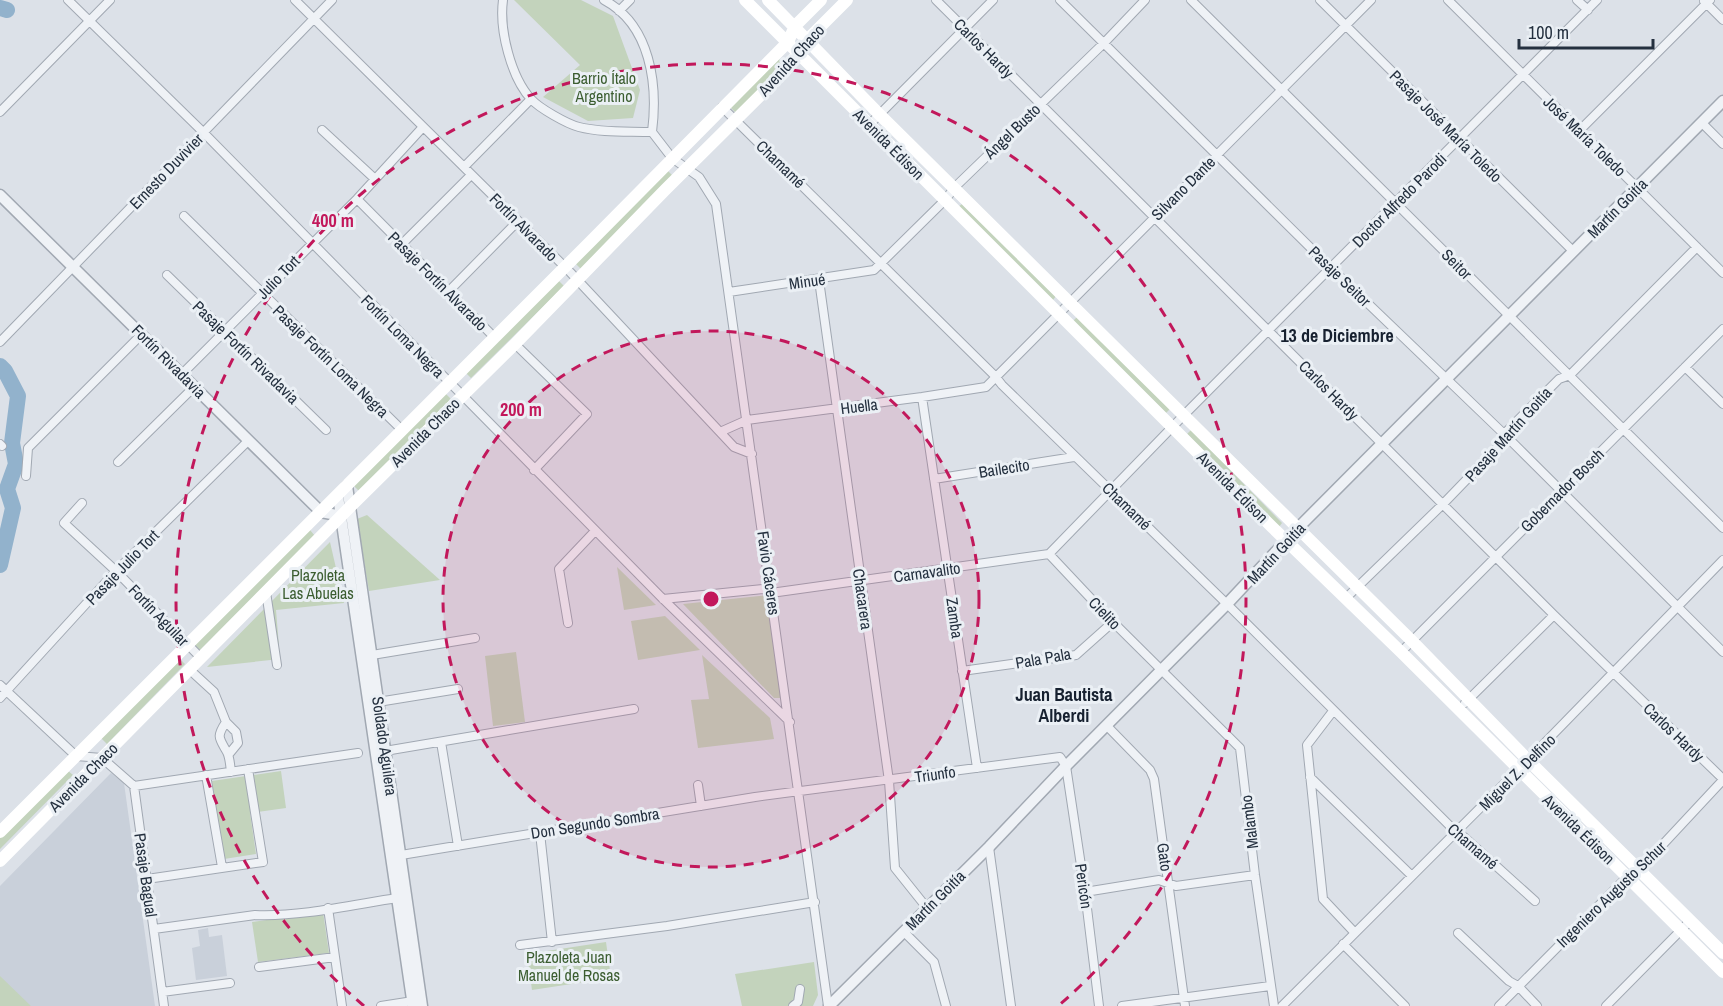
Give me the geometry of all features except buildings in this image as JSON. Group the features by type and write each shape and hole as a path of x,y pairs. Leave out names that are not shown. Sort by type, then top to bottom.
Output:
{"main road":[{"name":"Avenida Édison","path":"745,0 1518,770 1633,873"},
{"name":"Avenida Édison","path":"768,0 879,114 1469,699 1686,926 1723,972"},
{"name":"Avenida Chaco","path":"0,832 338,496 401,429 495,338 788,42 795,26 820,0"},
{"name":"Avenida Chaco","path":"0,861 786,70 807,41 847,0"},
{"name":"Avenida Édison","path":"1686,926 1723,953"}],"street":[{"name":"Fortín Loma Negra","path":"68,0 203,132 534,470 790,723"},
{"path":"0,112 110,0"},
{"name":"Fortín Alvarado","path":"295,0 577,279 734,447 752,454"},
{"name":"Ernesto Duvivier","path":"0,342 332,0"},
{"path":"503,0 503,24 507,49 513,69 531,99 575,126 592,130 652,132 655,110 652,65 637,32 619,11 604,0"},
{"path":"619,11 630,0"},
{"name":"Carlos Hardy","path":"936,0 1153,218 1723,780"},
{"path":"870,124 993,0"},
{"name":"Pasaje Seitor","path":"1060,0 1331,268 1504,434 1723,652"},
{"name":"Ángel Busto","path":"883,263 955,188 1104,43 1144,0"},
{"name":"Seitor","path":"1191,0 1723,528"},
{"name":"Pasaje José María Toledo","path":"1320,0 1573,251"},
{"name":"Silvano Dante","path":"995,376 1071,303 1371,0"},
{"name":"José María Toledo","path":"1448,0 1723,273"},
{"path":"1577,0 1587,10"},
{"name":"Doctor Alfredo Parodi","path":"1049,554 1173,426 1597,0"},
{"path":"1580,130 1707,1 1723,20"},
{"path":"464,167 531,99"},
{"name":"Martín Goitía","path":"829,1006 989,847 1227,604 1297,529 1723,101"},
{"name":"Chamamé","path":"722,107 883,263 995,376 1002,386 1227,604 1456,832 1535,901"},
{"path":"1702,123 1723,144"},
{"name":"Julio Tort","path":"182,374 357,199 423,127"},
{"path":"322,130 375,179"},
{"name":"Favio Cáceres","path":"652,132 672,158 699,177 716,204 829,1006"},
{"path":"401,245 471,175"},
{"name":"Fortín Rivadavia","path":"0,195 321,512"},
{"name":"Pasaje Fortín Alvarado","path":"357,199 495,338"},
{"name":"Pasaje Fortín Loma Negra","path":"184,216 401,429"},
{"path":"449,291 518,221"},
{"name":"Pasaje Martín Goitía","path":"1346,598 1443,504 1500,445 1504,434 1559,379 1570,375 1697,247"},
{"name":"Minué","path":"729,292 874,270 883,263"},
{"name":"Pasaje Fortín Rivadavia","path":"167,275 326,430"},
{"name":"Chacarera","path":"819,280 889,781 895,868 927,908"},
{"name":"Gobernador Bosch","path":"1401,652 1723,329"},
{"path":"26,476 28,448 142,334"},
{"path":"515,344 587,414 534,470"},
{"path":"1685,367 1723,404"},
{"name":"Huella","path":"720,432 747,420 922,398 986,387 995,376"},
{"path":"118,462 195,386"},
{"name":"Zamba","path":"922,398 976,768"},
{"name":"Pasaje Julio Tort","path":"4,695 116,571 248,441"},
{"name":"Bailecito","path":"934,479 1074,457"},
{"name":"Soldado Aguilera","path":"347,486 378,702 380,752"},
{"name":"Soldado Aguilera","path":"338,496 396,856 416,1004"},
{"name":"Fortín Aguilar","path":"82,503 64,523 116,571 201,658"},
{"path":"321,512 342,516"},
{"path":"568,622 559,569 595,531"},
{"name":"Carnavalito","path":"663,599 763,589 771,593 1049,554"},
{"name":"Cielito","path":"1049,554 1161,670"},
{"name":"Miguel Z. Delfino","path":"1282,1006 1528,760 1723,560"},
{"path":"266,592 277,665"},
{"path":"1458,710 1554,615"},
{"name":"Pala Pala","path":"962,670 1076,655 1113,622"},
{"path":"372,656 475,638"},
{"path":"190,670 214,692 226,722 236,732 238,743 229,754"},
{"name":"Malambo","path":"1161,670 1240,748 1274,1006"},
{"path":"0,685 4,695 76,756 102,758 134,786 358,753"},
{"path":"378,702 458,689"},
{"path":"380,752 634,709"},
{"path":"1333,711 1307,745 1310,777 1323,899 1355,933"},
{"path":"226,722 220,732 220,743 229,754 231,771"},
{"name":"Gato","path":"1107,726 1150,771 1154,779 1185,1002"},
{"path":"441,742 458,846"},
{"name":"Triunfo","path":"800,792 1060,757 1066,766"},
{"name":"Pericón","path":"1066,766 1099,1006"},
{"path":"147,879 262,862 248,769"},
{"path":"207,775 222,867"},
{"path":"1310,777 1412,876"},
{"name":"Ingeniero Augusto Schur","path":"1499,1006 1723,780"},
{"path":"698,785 701,806"},
{"name":"Pasaje Bagual","path":"134,786 164,1006"},
{"name":"Don Segundo Sombra","path":"396,856 800,792"},
{"path":"540,833 552,942"},
{"path":"989,847 1011,1006"},
{"name":"Soldado Aguilera","path":"396,856 397,898 412,964"},
{"path":"1085,892 1159,880 1176,886 1255,875"},
{"path":"154,929 397,898"},
{"path":"520,945 718,919 815,902"},
{"path":"328,908 342,1006"},
{"path":"1606,1006 1686,926"},
{"path":"904,932 934,962 946,1006"},
{"path":"1458,933 1537,1006"},
{"path":"1343,944 1405,1006"},
{"path":"259,967 335,957"},
{"path":"162,992 230,983"},
{"path":"1122,1006 1185,1002 1270,986"},
{"path":"793,1006 798,1002 800,988"},
{"path":"381,1006 416,1004"}],"shaded area":[{"path":"111,773 124,783 155,1006 0,1006 0,886"},
{"path":"208,928 209,937 222,935 227,976 196,980 192,948 200,946 198,930"}],"green space":[{"name":"Barrio Ítalo Argentino","path":"514,0 581,0 613,16 640,90 633,118 588,121 543,97 580,65"},
{"path":"779,59 785,65 736,113 730,107"},
{"path":"668,171 674,177 581,269 575,263"},
{"path":"962,204 1056,296 1053,300 958,207"},
{"path":"558,280 564,286 471,378 465,372"},
{"path":"1077,317 1170,409 1166,413 1073,321"},
{"path":"445,393 451,399 359,491 353,485"},
{"path":"1191,430 1282,523 1279,527 1187,434"},
{"path":"367,515 440,580 369,591 357,519"},
{"path":"310,530 315,536 200,650 194,644"},
{"name":"Plazoleta Las Abuelas","path":"330,542 344,603 276,610 280,659 207,667"},
{"path":"617,567 656,605 624,610"},
{"path":"768,595 781,698 774,698 683,604"},
{"path":"665,616 700,650 638,660 631,621"},
{"path":"516,652 525,722 493,726 485,656"},
{"path":"702,655 770,718 774,739 698,748 691,700 709,699"},
{"path":"179,658 185,664 107,744 101,738"},
{"path":"67,770 73,775 0,849 0,838"},
{"path":"281,771 286,808 250,813 256,854 224,859 212,781"},
{"path":"323,912 329,953 258,962 252,922"},
{"name":"Plazoleta Juan Manuel de Rosas","path":"606,942 611,978 532,990 527,954"},
{"path":"814,962 818,995 813,1006 742,1006 735,974"},
{"path":"0,976 31,1006 0,1006"}],"waterway":[{"path":"0,8 7,10"},
{"path":"0,366 18,396 12,443 16,464 7,489 13,508 0,565"}],"district":[{"name":"13 de Diciembre","path":"1337,336"},
{"name":"Juan Bautista Alberdi","path":"1064,705"}]}
